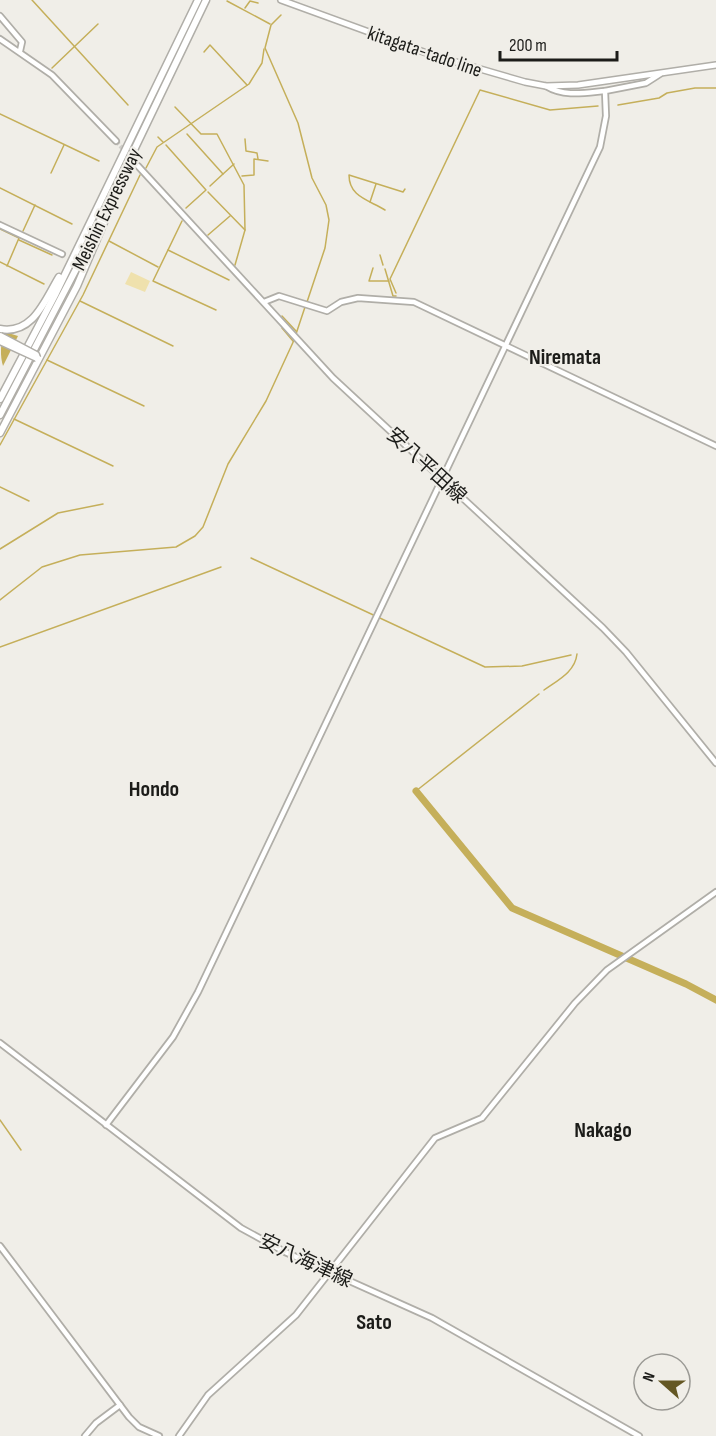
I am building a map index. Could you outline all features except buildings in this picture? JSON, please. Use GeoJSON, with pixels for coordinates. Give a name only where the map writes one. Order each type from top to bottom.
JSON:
{"type":"FeatureCollection","features":[{"type":"Feature","properties":{"kind":"highway","name":"Meishin Expressway"},"geometry":{"type":"LineString","coordinates":[[0,399],[113,176],[198,0]]}},
{"type":"Feature","properties":{"kind":"highway","name":"Meishin Expressway"},"geometry":{"type":"LineString","coordinates":[[0,415],[122,176],[206,0]]}},
{"type":"Feature","properties":{"kind":"highway"},"geometry":{"type":"LineString","coordinates":[[0,329],[21,328],[34,318],[60,276],[113,176]]}},
{"type":"Feature","properties":{"kind":"highway"},"geometry":{"type":"LineString","coordinates":[[0,433],[36,365],[37,358],[42,354],[77,286],[122,176]]}},
{"type":"Feature","properties":{"kind":"highway"},"geometry":{"type":"LineString","coordinates":[[0,336],[36,355],[37,358]]}},
{"type":"Feature","properties":{"kind":"highway"},"geometry":{"type":"LineString","coordinates":[[0,341],[37,358]]}},
{"type":"Feature","properties":{"kind":"main road","name":"kitagata-tado line"},"geometry":{"type":"LineString","coordinates":[[281,0],[432,55],[515,80],[546,86],[578,85],[716,65]]}},
{"type":"Feature","properties":{"kind":"street"},"geometry":{"type":"LineString","coordinates":[[0,16],[22,42],[20,51]]}},
{"type":"Feature","properties":{"kind":"street"},"geometry":{"type":"LineString","coordinates":[[0,39],[20,51],[57,80],[116,141]]}},
{"type":"Feature","properties":{"kind":"street"},"geometry":{"type":"LineString","coordinates":[[546,86],[556,92],[605,91],[646,83],[660,74]]}},
{"type":"Feature","properties":{"kind":"street"},"geometry":{"type":"LineString","coordinates":[[106,1125],[160,1056],[187,1014],[600,147],[606,116],[605,91]]}},
{"type":"Feature","properties":{"kind":"street","name":"安八平田線"},"geometry":{"type":"LineString","coordinates":[[138,166],[350,395],[626,651],[716,764]]}},
{"type":"Feature","properties":{"kind":"street"},"geometry":{"type":"LineString","coordinates":[[0,225],[62,254]]}},
{"type":"Feature","properties":{"kind":"street"},"geometry":{"type":"LineString","coordinates":[[264,303],[279,296],[327,311],[341,302],[358,298],[401,299],[414,302],[716,446]]}},
{"type":"Feature","properties":{"kind":"street"},"geometry":{"type":"LineString","coordinates":[[179,1436],[208,1395],[296,1316],[435,1138],[482,1118],[575,1003],[607,970],[716,892]]}},
{"type":"Feature","properties":{"kind":"street","name":"安八海津線"},"geometry":{"type":"LineString","coordinates":[[0,1043],[241,1228],[330,1272],[432,1318],[639,1436]]}},
{"type":"Feature","properties":{"kind":"street"},"geometry":{"type":"LineString","coordinates":[[0,1246],[120,1405],[139,1427],[159,1436]]}},
{"type":"Feature","properties":{"kind":"street"},"geometry":{"type":"LineString","coordinates":[[85,1436],[96,1423],[120,1405]]}},
{"type":"Feature","properties":{"kind":"shaded area"},"geometry":{"type":"Polygon","coordinates":[[[131,272],[150,281],[145,292],[125,284],[131,272]]]}},
{"type":"Feature","properties":{"kind":"shaded area"},"geometry":{"type":"Polygon","coordinates":[[[5,332],[18,336],[3,366],[1,349],[5,332]]]}},
{"type":"Feature","properties":{"kind":"waterway"},"geometry":{"type":"LineString","coordinates":[[32,0],[128,105]]}},
{"type":"Feature","properties":{"kind":"waterway"},"geometry":{"type":"LineString","coordinates":[[227,1],[270,24]]}},
{"type":"Feature","properties":{"kind":"waterway"},"geometry":{"type":"LineString","coordinates":[[245,8],[250,1],[258,3]]}},
{"type":"Feature","properties":{"kind":"waterway"},"geometry":{"type":"LineString","coordinates":[[281,15],[271,25],[265,48],[298,123],[312,178],[326,205],[329,220],[325,248],[307,302]]}},
{"type":"Feature","properties":{"kind":"waterway"},"geometry":{"type":"LineString","coordinates":[[52,68],[98,24]]}},
{"type":"Feature","properties":{"kind":"waterway"},"geometry":{"type":"LineString","coordinates":[[204,52],[210,45],[247,85]]}},
{"type":"Feature","properties":{"kind":"waterway"},"geometry":{"type":"LineString","coordinates":[[146,168],[157,147],[249,84],[262,63],[264,49]]}},
{"type":"Feature","properties":{"kind":"waterway"},"geometry":{"type":"LineString","coordinates":[[618,105],[659,98],[667,93],[695,88],[716,88]]}},
{"type":"Feature","properties":{"kind":"waterway"},"geometry":{"type":"LineString","coordinates":[[396,293],[390,279],[480,90],[550,110],[598,106]]}},
{"type":"Feature","properties":{"kind":"waterway"},"geometry":{"type":"LineString","coordinates":[[175,107],[201,134],[217,134],[244,185],[245,230],[235,265]]}},
{"type":"Feature","properties":{"kind":"waterway"},"geometry":{"type":"LineString","coordinates":[[0,114],[99,161]]}},
{"type":"Feature","properties":{"kind":"waterway"},"geometry":{"type":"LineString","coordinates":[[187,134],[223,174],[234,164]]}},
{"type":"Feature","properties":{"kind":"waterway"},"geometry":{"type":"LineString","coordinates":[[158,137],[163,142]]}},
{"type":"Feature","properties":{"kind":"waterway"},"geometry":{"type":"LineString","coordinates":[[245,139],[246,151],[257,153],[258,159]]}},
{"type":"Feature","properties":{"kind":"waterway"},"geometry":{"type":"LineString","coordinates":[[51,173],[64,145]]}},
{"type":"Feature","properties":{"kind":"waterway"},"geometry":{"type":"LineString","coordinates":[[166,145],[206,190],[186,208]]}},
{"type":"Feature","properties":{"kind":"waterway"},"geometry":{"type":"LineString","coordinates":[[242,176],[254,175],[254,159],[268,161]]}},
{"type":"Feature","properties":{"kind":"waterway"},"geometry":{"type":"LineString","coordinates":[[210,186],[223,174]]}},
{"type":"Feature","properties":{"kind":"waterway"},"geometry":{"type":"LineString","coordinates":[[0,445],[83,295],[140,175]]}},
{"type":"Feature","properties":{"kind":"waterway"},"geometry":{"type":"LineString","coordinates":[[385,210],[356,193],[352,188],[349,175],[403,192],[405,189]]}},
{"type":"Feature","properties":{"kind":"waterway"},"geometry":{"type":"LineString","coordinates":[[370,202],[376,184]]}},
{"type":"Feature","properties":{"kind":"waterway"},"geometry":{"type":"LineString","coordinates":[[0,188],[72,224]]}},
{"type":"Feature","properties":{"kind":"waterway"},"geometry":{"type":"LineString","coordinates":[[208,192],[245,230]]}},
{"type":"Feature","properties":{"kind":"waterway"},"geometry":{"type":"LineString","coordinates":[[23,231],[35,205]]}},
{"type":"Feature","properties":{"kind":"waterway"},"geometry":{"type":"LineString","coordinates":[[208,235],[230,216]]}},
{"type":"Feature","properties":{"kind":"waterway"},"geometry":{"type":"LineString","coordinates":[[182,221],[153,281],[216,310]]}},
{"type":"Feature","properties":{"kind":"waterway"},"geometry":{"type":"LineString","coordinates":[[0,229],[19,238],[7,266]]}},
{"type":"Feature","properties":{"kind":"waterway"},"geometry":{"type":"LineString","coordinates":[[19,240],[52,255]]}},
{"type":"Feature","properties":{"kind":"waterway"},"geometry":{"type":"LineString","coordinates":[[109,241],[158,267]]}},
{"type":"Feature","properties":{"kind":"waterway"},"geometry":{"type":"LineString","coordinates":[[168,250],[229,280]]}},
{"type":"Feature","properties":{"kind":"waterway"},"geometry":{"type":"LineString","coordinates":[[380,255],[383,265]]}},
{"type":"Feature","properties":{"kind":"waterway"},"geometry":{"type":"LineString","coordinates":[[0,262],[44,284]]}},
{"type":"Feature","properties":{"kind":"waterway"},"geometry":{"type":"LineString","coordinates":[[373,268],[369,281],[389,281]]}},
{"type":"Feature","properties":{"kind":"waterway"},"geometry":{"type":"LineString","coordinates":[[385,269],[393,296],[396,296]]}},
{"type":"Feature","properties":{"kind":"waterway"},"geometry":{"type":"LineString","coordinates":[[80,301],[173,346]]}},
{"type":"Feature","properties":{"kind":"waterway"},"geometry":{"type":"LineString","coordinates":[[296,334],[305,307]]}},
{"type":"Feature","properties":{"kind":"waterway"},"geometry":{"type":"LineString","coordinates":[[282,316],[296,331]]}},
{"type":"Feature","properties":{"kind":"waterway"},"geometry":{"type":"LineString","coordinates":[[282,328],[293,341]]}},
{"type":"Feature","properties":{"kind":"waterway"},"geometry":{"type":"LineString","coordinates":[[0,600],[42,567],[80,555],[176,547],[195,536],[203,527],[228,464],[266,401],[295,338]]}},
{"type":"Feature","properties":{"kind":"waterway"},"geometry":{"type":"LineString","coordinates":[[47,360],[144,406]]}},
{"type":"Feature","properties":{"kind":"waterway"},"geometry":{"type":"LineString","coordinates":[[14,419],[113,466]]}},
{"type":"Feature","properties":{"kind":"waterway"},"geometry":{"type":"LineString","coordinates":[[0,487],[29,501]]}},
{"type":"Feature","properties":{"kind":"waterway"},"geometry":{"type":"LineString","coordinates":[[0,549],[58,513],[103,504]]}},
{"type":"Feature","properties":{"kind":"waterway"},"geometry":{"type":"LineString","coordinates":[[251,558],[485,667],[522,666],[571,655]]}},
{"type":"Feature","properties":{"kind":"waterway"},"geometry":{"type":"LineString","coordinates":[[0,647],[221,567]]}},
{"type":"Feature","properties":{"kind":"waterway"},"geometry":{"type":"LineString","coordinates":[[544,690],[569,671],[577,654]]}},
{"type":"Feature","properties":{"kind":"waterway"},"geometry":{"type":"LineString","coordinates":[[416,791],[539,694]]}},
{"type":"Feature","properties":{"kind":"waterway"},"geometry":{"type":"LineString","coordinates":[[416,791],[512,908],[686,984],[716,1000]]}},
{"type":"Feature","properties":{"kind":"waterway"},"geometry":{"type":"LineString","coordinates":[[0,1120],[21,1150]]}},
{"type":"Feature","properties":{"kind":"tunnel"},"geometry":{"type":"LineString","coordinates":[[116,141],[138,166]]}},
{"type":"Feature","properties":{"kind":"district","name":"Niremata"},"geometry":{"type":"Point","coordinates":[565,356]}},
{"type":"Feature","properties":{"kind":"district","name":"Hondo"},"geometry":{"type":"Point","coordinates":[154,788]}},
{"type":"Feature","properties":{"kind":"district","name":"Nakago"},"geometry":{"type":"Point","coordinates":[603,1129]}},
{"type":"Feature","properties":{"kind":"district","name":"Sato"},"geometry":{"type":"Point","coordinates":[374,1321]}}]}
